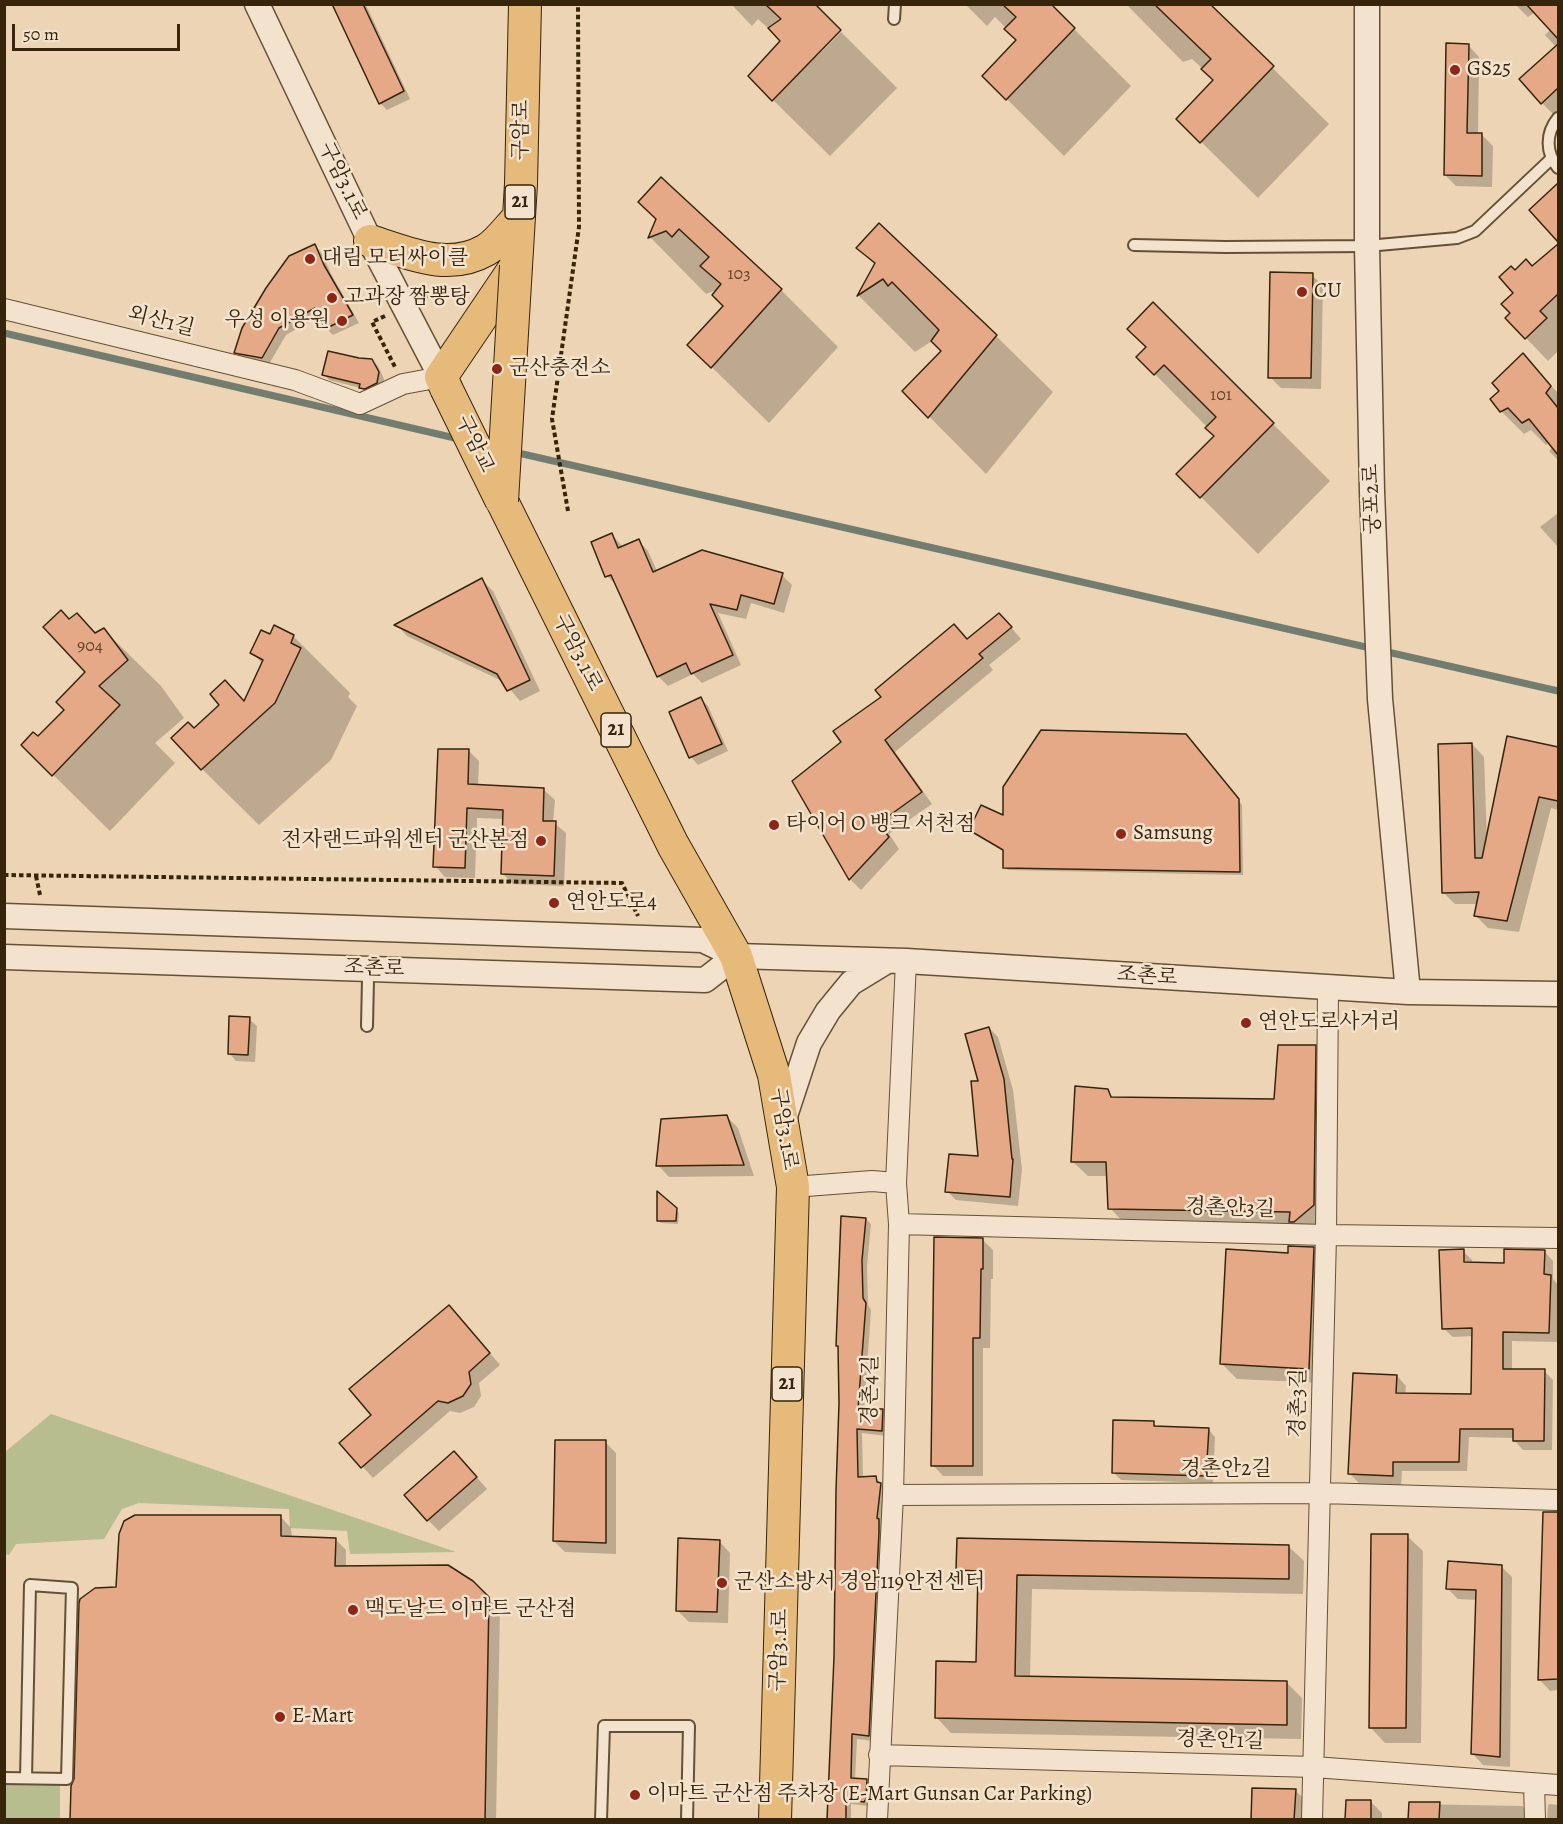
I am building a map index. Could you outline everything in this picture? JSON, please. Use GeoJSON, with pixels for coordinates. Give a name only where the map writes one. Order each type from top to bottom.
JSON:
{"type":"FeatureCollection","features":[{"type":"Feature","properties":{"kind":"main road","name":"구암로"},"geometry":{"type":"LineString","coordinates":[[502,501],[519,217],[525,4]]}},
{"type":"Feature","properties":{"kind":"main road"},"geometry":{"type":"LineString","coordinates":[[370,241],[445,262],[465,259],[488,249],[519,217]]}},
{"type":"Feature","properties":{"kind":"main road"},"geometry":{"type":"LineString","coordinates":[[443,382],[516,266]]}},
{"type":"Feature","properties":{"kind":"main road","name":"구암교"},"geometry":{"type":"LineString","coordinates":[[443,382],[502,501]]}},
{"type":"Feature","properties":{"kind":"main road","name":"구암3.1로"},"geometry":{"type":"LineString","coordinates":[[502,501],[674,845],[736,956],[774,1075],[793,1187],[775,1820]]}},
{"type":"Feature","properties":{"kind":"street","name":"구암3.1로"},"geometry":{"type":"LineString","coordinates":[[257,4],[370,241],[443,382]]}},
{"type":"Feature","properties":{"kind":"street","name":"궁포2로"},"geometry":{"type":"LineString","coordinates":[[1366,4],[1367,246],[1372,491],[1380,699],[1408,992]]}},
{"type":"Feature","properties":{"kind":"street","name":"외산1길"},"geometry":{"type":"LineString","coordinates":[[4,309],[295,380],[360,404],[403,384],[443,382]]}},
{"type":"Feature","properties":{"kind":"street","name":"조촌로"},"geometry":{"type":"LineString","coordinates":[[4,916],[704,940],[736,956],[896,961],[1408,992],[1558,994]]}},
{"type":"Feature","properties":{"kind":"street","name":"조촌로"},"geometry":{"type":"LineString","coordinates":[[4,957],[705,980],[736,956]]}},
{"type":"Feature","properties":{"kind":"street"},"geometry":{"type":"LineString","coordinates":[[782,1124],[809,1043],[828,1011],[851,982],[896,961]]}},
{"type":"Feature","properties":{"kind":"street","name":"경촌4길"},"geometry":{"type":"LineString","coordinates":[[877,1820],[893,1495],[899,1224],[896,1183],[896,961]]}},
{"type":"Feature","properties":{"kind":"street","name":"경촌3길"},"geometry":{"type":"LineString","coordinates":[[1312,1820],[1326,1235],[1328,988]]}},
{"type":"Feature","properties":{"kind":"street"},"geometry":{"type":"LineString","coordinates":[[793,1187],[872,1181],[896,1183]]}},
{"type":"Feature","properties":{"kind":"street","name":"경촌안3길"},"geometry":{"type":"LineString","coordinates":[[899,1224],[1326,1235],[1558,1238]]}},
{"type":"Feature","properties":{"kind":"street","name":"경촌안2길"},"geometry":{"type":"LineString","coordinates":[[893,1495],[1321,1493],[1558,1500]]}},
{"type":"Feature","properties":{"kind":"street","name":"경촌안1길"},"geometry":{"type":"LineString","coordinates":[[879,1755],[1314,1767],[1558,1785]]}},
{"type":"Feature","properties":{"kind":"street"},"geometry":{"type":"LineString","coordinates":[[1534,1784],[1535,1820]]}},
{"type":"Feature","properties":{"kind":"lane"},"geometry":{"type":"LineString","coordinates":[[894,19],[895,4]]}},
{"type":"Feature","properties":{"kind":"lane"},"geometry":{"type":"LineString","coordinates":[[1558,118],[1550,132],[1548,145],[1551,159],[1558,168]]}},
{"type":"Feature","properties":{"kind":"lane"},"geometry":{"type":"LineString","coordinates":[[1134,245],[1367,246],[1457,238],[1475,231],[1551,159]]}},
{"type":"Feature","properties":{"kind":"lane"},"geometry":{"type":"LineString","coordinates":[[367,1026],[368,979],[376,969]]}},
{"type":"Feature","properties":{"kind":"lane"},"geometry":{"type":"LineString","coordinates":[[4,1778],[67,1779],[72,1588],[30,1585],[26,1778]]}},
{"type":"Feature","properties":{"kind":"lane"},"geometry":{"type":"LineString","coordinates":[[601,1820],[604,1726],[689,1726],[687,1820]]}},
{"type":"Feature","properties":{"kind":"path"},"geometry":{"type":"LineString","coordinates":[[568,511],[552,419],[579,227],[578,4]]}},
{"type":"Feature","properties":{"kind":"path"},"geometry":{"type":"LineString","coordinates":[[372,322],[403,384]]}},
{"type":"Feature","properties":{"kind":"path"},"geometry":{"type":"LineString","coordinates":[[4,875],[622,883]]}},
{"type":"Feature","properties":{"kind":"green space"},"geometry":{"type":"Polygon","coordinates":[[[51,1414],[456,1552],[350,1554],[347,1531],[290,1528],[289,1509],[139,1503],[122,1509],[104,1539],[16,1544],[9,1555],[5,1554],[5,1452],[51,1414]]]}},
{"type":"Feature","properties":{"kind":"green space"},"geometry":{"type":"Polygon","coordinates":[[[5,1783],[60,1785],[60,1819],[5,1820],[5,1783]]]}},
{"type":"Feature","properties":{"kind":"building"},"geometry":{"type":"Polygon","coordinates":[[[332,4],[363,4],[404,91],[379,104],[332,4]]]}},
{"type":"Feature","properties":{"kind":"building"},"geometry":{"type":"Polygon","coordinates":[[[765,4],[815,4],[841,30],[772,101],[748,76],[780,41],[768,28],[781,19],[765,4]]]}},
{"type":"Feature","properties":{"kind":"building"},"geometry":{"type":"Polygon","coordinates":[[[1002,4],[1051,4],[1075,28],[1006,100],[982,76],[1016,40],[1004,29],[1016,17],[1002,4]]]}},
{"type":"Feature","properties":{"kind":"building"},"geometry":{"type":"Polygon","coordinates":[[[1154,4],[1210,4],[1274,66],[1200,143],[1176,119],[1213,80],[1201,69],[1211,59],[1154,4]]]}},
{"type":"Feature","properties":{"kind":"building"},"geometry":{"type":"Polygon","coordinates":[[[1526,4],[1558,4],[1558,39],[1526,4]]]}},
{"type":"Feature","properties":{"kind":"building"},"geometry":{"type":"Polygon","coordinates":[[[1446,43],[1469,44],[1467,133],[1482,133],[1482,176],[1444,175],[1446,43]]]}},
{"type":"Feature","properties":{"kind":"building"},"geometry":{"type":"Polygon","coordinates":[[[1558,44],[1558,88],[1541,104],[1519,79],[1558,44]]]}},
{"type":"Feature","properties":{"kind":"building"},"geometry":{"type":"Polygon","coordinates":[[[661,177],[782,289],[711,368],[687,345],[723,306],[712,295],[721,284],[700,266],[709,257],[679,229],[672,237],[666,231],[648,238],[656,219],[638,202],[661,177]]]}},
{"type":"Feature","properties":{"kind":"building"},"geometry":{"type":"Polygon","coordinates":[[[1558,183],[1558,242],[1529,210],[1558,183]]]}},
{"type":"Feature","properties":{"kind":"building"},"geometry":{"type":"Polygon","coordinates":[[[879,223],[997,335],[928,418],[902,391],[941,351],[931,341],[939,330],[892,282],[888,286],[883,279],[857,296],[875,263],[856,248],[879,223]]]}},
{"type":"Feature","properties":{"kind":"building"},"geometry":{"type":"Polygon","coordinates":[[[315,244],[324,265],[353,315],[325,329],[315,308],[279,328],[262,358],[234,353],[242,328],[289,256],[315,244]]]}},
{"type":"Feature","properties":{"kind":"building"},"geometry":{"type":"Polygon","coordinates":[[[1558,244],[1558,294],[1540,311],[1547,318],[1525,339],[1505,318],[1510,313],[1501,304],[1513,293],[1499,277],[1511,266],[1515,270],[1526,259],[1532,266],[1558,244]]]}},
{"type":"Feature","properties":{"kind":"building"},"geometry":{"type":"Polygon","coordinates":[[[1270,272],[1313,273],[1311,378],[1268,378],[1270,272]]]}},
{"type":"Feature","properties":{"kind":"building"},"geometry":{"type":"Polygon","coordinates":[[[1153,302],[1274,423],[1200,498],[1176,474],[1214,436],[1205,428],[1216,417],[1164,365],[1154,375],[1136,357],[1146,347],[1127,329],[1153,302]]]}},
{"type":"Feature","properties":{"kind":"building"},"geometry":{"type":"Polygon","coordinates":[[[328,351],[372,359],[379,372],[377,383],[365,389],[359,388],[360,384],[322,375],[328,351]]]}},
{"type":"Feature","properties":{"kind":"building"},"geometry":{"type":"Polygon","coordinates":[[[1523,353],[1551,386],[1546,393],[1558,408],[1558,455],[1529,419],[1522,423],[1508,408],[1500,412],[1490,399],[1499,391],[1492,383],[1523,353]]]}},
{"type":"Feature","properties":{"kind":"building"},"geometry":{"type":"Polygon","coordinates":[[[612,533],[618,548],[639,539],[653,572],[702,550],[783,573],[774,604],[741,595],[737,610],[710,604],[733,655],[691,674],[686,663],[657,677],[611,575],[605,577],[591,542],[612,533]]]}},
{"type":"Feature","properties":{"kind":"building"},"geometry":{"type":"Polygon","coordinates":[[[482,578],[530,680],[507,691],[497,674],[394,625],[482,578]]]}},
{"type":"Feature","properties":{"kind":"building"},"geometry":{"type":"Polygon","coordinates":[[[61,610],[69,619],[77,613],[95,633],[104,628],[128,660],[99,686],[120,705],[52,776],[21,745],[33,732],[38,736],[64,710],[56,702],[85,672],[43,627],[61,610]]]}},
{"type":"Feature","properties":{"kind":"building"},"geometry":{"type":"Polygon","coordinates":[[[999,613],[1012,627],[979,654],[983,658],[885,740],[922,792],[879,823],[889,837],[849,880],[792,781],[841,742],[833,731],[881,697],[875,690],[954,624],[967,639],[999,613]]]}},
{"type":"Feature","properties":{"kind":"building"},"geometry":{"type":"Polygon","coordinates":[[[274,625],[294,635],[291,643],[301,648],[275,703],[201,770],[171,738],[188,722],[194,728],[219,705],[210,694],[225,680],[244,701],[263,660],[250,653],[261,630],[270,634],[274,625]]]}},
{"type":"Feature","properties":{"kind":"building"},"geometry":{"type":"Polygon","coordinates":[[[701,697],[722,744],[689,758],[669,712],[701,697]]]}},
{"type":"Feature","properties":{"kind":"building","name":"Samsung"},"geometry":{"type":"Polygon","coordinates":[[[1041,730],[1186,734],[1239,799],[1240,872],[1003,868],[1003,850],[969,830],[981,805],[1003,815],[1003,787],[1041,730]]]}},
{"type":"Feature","properties":{"kind":"building"},"geometry":{"type":"Polygon","coordinates":[[[1507,736],[1558,747],[1558,801],[1539,797],[1507,921],[1474,916],[1479,892],[1442,893],[1438,744],[1472,743],[1475,858],[1482,858],[1507,736]]]}},
{"type":"Feature","properties":{"kind":"building"},"geometry":{"type":"Polygon","coordinates":[[[438,749],[469,749],[468,784],[544,788],[543,821],[556,821],[554,876],[501,874],[503,810],[467,808],[465,868],[433,867],[438,749]]]}},
{"type":"Feature","properties":{"kind":"building"},"geometry":{"type":"Polygon","coordinates":[[[229,1016],[250,1017],[248,1055],[228,1054],[229,1016]]]}},
{"type":"Feature","properties":{"kind":"building"},"geometry":{"type":"Polygon","coordinates":[[[989,1027],[1004,1079],[1013,1159],[1010,1197],[945,1192],[949,1154],[978,1156],[971,1081],[978,1081],[965,1034],[989,1027]]]}},
{"type":"Feature","properties":{"kind":"building"},"geometry":{"type":"Polygon","coordinates":[[[1278,1045],[1316,1045],[1314,1205],[1294,1222],[1289,1222],[1290,1212],[1108,1209],[1106,1162],[1071,1162],[1075,1086],[1108,1089],[1111,1097],[1274,1099],[1278,1045]]]}},
{"type":"Feature","properties":{"kind":"building"},"geometry":{"type":"Polygon","coordinates":[[[727,1115],[744,1165],[656,1166],[661,1119],[727,1115]]]}},
{"type":"Feature","properties":{"kind":"building"},"geometry":{"type":"Polygon","coordinates":[[[657,1191],[677,1208],[676,1221],[657,1221],[657,1191]]]}},
{"type":"Feature","properties":{"kind":"building"},"geometry":{"type":"Polygon","coordinates":[[[841,1216],[866,1218],[862,1260],[863,1298],[866,1303],[858,1409],[883,1409],[882,1431],[857,1429],[858,1477],[876,1476],[877,1482],[881,1483],[877,1518],[879,1519],[879,1532],[869,1736],[852,1734],[851,1778],[867,1779],[866,1799],[864,1802],[846,1799],[846,1820],[827,1820],[834,1657],[839,1403],[838,1346],[836,1346],[841,1216]]]}},
{"type":"Feature","properties":{"kind":"building"},"geometry":{"type":"Polygon","coordinates":[[[934,1237],[983,1238],[980,1338],[973,1338],[973,1466],[931,1466],[934,1237]]]}},
{"type":"Feature","properties":{"kind":"building"},"geometry":{"type":"Polygon","coordinates":[[[1288,1246],[1314,1247],[1309,1369],[1220,1364],[1226,1249],[1288,1253],[1288,1246]]]}},
{"type":"Feature","properties":{"kind":"building"},"geometry":{"type":"Polygon","coordinates":[[[1464,1249],[1464,1262],[1504,1263],[1504,1249],[1545,1250],[1544,1274],[1551,1275],[1549,1333],[1503,1332],[1503,1369],[1545,1369],[1544,1441],[1513,1441],[1513,1429],[1460,1429],[1459,1462],[1393,1462],[1393,1476],[1348,1474],[1353,1373],[1397,1375],[1396,1393],[1471,1394],[1472,1328],[1442,1329],[1439,1250],[1464,1249]]]}},
{"type":"Feature","properties":{"kind":"building"},"geometry":{"type":"Polygon","coordinates":[[[449,1305],[490,1353],[469,1372],[471,1384],[463,1396],[448,1403],[438,1401],[361,1468],[339,1443],[371,1415],[349,1389],[449,1305]]]}},
{"type":"Feature","properties":{"kind":"building"},"geometry":{"type":"Polygon","coordinates":[[[1113,1420],[1154,1421],[1154,1426],[1209,1428],[1206,1476],[1112,1473],[1113,1420]]]}},
{"type":"Feature","properties":{"kind":"building"},"geometry":{"type":"Polygon","coordinates":[[[555,1440],[606,1440],[606,1543],[553,1541],[555,1440]]]}},
{"type":"Feature","properties":{"kind":"building"},"geometry":{"type":"Polygon","coordinates":[[[454,1451],[477,1477],[427,1521],[404,1495],[454,1451]]]}},
{"type":"Feature","properties":{"kind":"building"},"geometry":{"type":"Polygon","coordinates":[[[1543,1512],[1558,1512],[1558,1679],[1538,1680],[1543,1512]]]}},
{"type":"Feature","properties":{"kind":"building","name":"E-Mart"},"geometry":{"type":"Polygon","coordinates":[[[135,1515],[281,1515],[281,1536],[336,1538],[335,1566],[448,1565],[473,1581],[489,1597],[485,1820],[70,1820],[71,1786],[74,1779],[79,1603],[80,1599],[95,1588],[116,1587],[119,1534],[124,1521],[135,1515]]]}},
{"type":"Feature","properties":{"kind":"building"},"geometry":{"type":"Polygon","coordinates":[[[1371,1534],[1408,1534],[1406,1728],[1369,1728],[1371,1534]]]}},
{"type":"Feature","properties":{"kind":"building"},"geometry":{"type":"Polygon","coordinates":[[[678,1538],[720,1540],[717,1612],[676,1611],[678,1538]]]}},
{"type":"Feature","properties":{"kind":"building"},"geometry":{"type":"Polygon","coordinates":[[[957,1538],[1289,1545],[1289,1579],[1017,1575],[1015,1676],[1287,1681],[1287,1725],[935,1718],[936,1661],[976,1662],[978,1571],[956,1570],[957,1538]]]}},
{"type":"Feature","properties":{"kind":"building"},"geometry":{"type":"Polygon","coordinates":[[[1448,1561],[1502,1565],[1500,1757],[1471,1754],[1476,1590],[1446,1589],[1448,1561]]]}},
{"type":"Feature","properties":{"kind":"building"},"geometry":{"type":"Polygon","coordinates":[[[1252,1788],[1296,1789],[1294,1820],[1251,1820],[1252,1788]]]}},
{"type":"Feature","properties":{"kind":"building"},"geometry":{"type":"Polygon","coordinates":[[[1346,1800],[1371,1800],[1371,1820],[1345,1820],[1346,1800]]]}},
{"type":"Feature","properties":{"kind":"building"},"geometry":{"type":"Polygon","coordinates":[[[1409,1802],[1440,1802],[1439,1820],[1408,1820],[1409,1802]]]}},
{"type":"Feature","properties":{"kind":"waterway"},"geometry":{"type":"LineString","coordinates":[[4,333],[459,439]]}},
{"type":"Feature","properties":{"kind":"waterway"},"geometry":{"type":"LineString","coordinates":[[514,452],[1558,691]]}},
{"type":"Feature","properties":{"kind":"place","name":"GS25"},"geometry":{"type":"Point","coordinates":[1455,70]}},
{"type":"Feature","properties":{"kind":"place","name":"대림 모터싸이클"},"geometry":{"type":"Point","coordinates":[310,259]}},
{"type":"Feature","properties":{"kind":"place","name":"CU"},"geometry":{"type":"Point","coordinates":[1302,292]}},
{"type":"Feature","properties":{"kind":"place","name":"고과장 짬뽕탕"},"geometry":{"type":"Point","coordinates":[332,298]}},
{"type":"Feature","properties":{"kind":"place","name":"우성 이용원"},"geometry":{"type":"Point","coordinates":[342,321]}},
{"type":"Feature","properties":{"kind":"place","name":"군산충전소"},"geometry":{"type":"Point","coordinates":[497,369]}},
{"type":"Feature","properties":{"kind":"place","name":"타이어 O 뱅크 서천점"},"geometry":{"type":"Point","coordinates":[774,825]}},
{"type":"Feature","properties":{"kind":"place","name":"Samsung"},"geometry":{"type":"Point","coordinates":[1121,834]}},
{"type":"Feature","properties":{"kind":"place","name":"전자랜드파워센터 군산본점"},"geometry":{"type":"Point","coordinates":[541,841]}},
{"type":"Feature","properties":{"kind":"place","name":"연안도로4"},"geometry":{"type":"Point","coordinates":[554,903]}},
{"type":"Feature","properties":{"kind":"place","name":"연안도로사거리"},"geometry":{"type":"Point","coordinates":[1246,1023]}},
{"type":"Feature","properties":{"kind":"place","name":"군산소방서 경암119안전센터"},"geometry":{"type":"Point","coordinates":[722,1583]}},
{"type":"Feature","properties":{"kind":"place","name":"맥도날드 이마트 군산점"},"geometry":{"type":"Point","coordinates":[353,1610]}},
{"type":"Feature","properties":{"kind":"place","name":"E-Mart"},"geometry":{"type":"Point","coordinates":[280,1717]}},
{"type":"Feature","properties":{"kind":"place","name":"이마트 군산점 주차장 (E-Mart Gunsan Car Parking)"},"geometry":{"type":"Point","coordinates":[635,1795]}}]}
